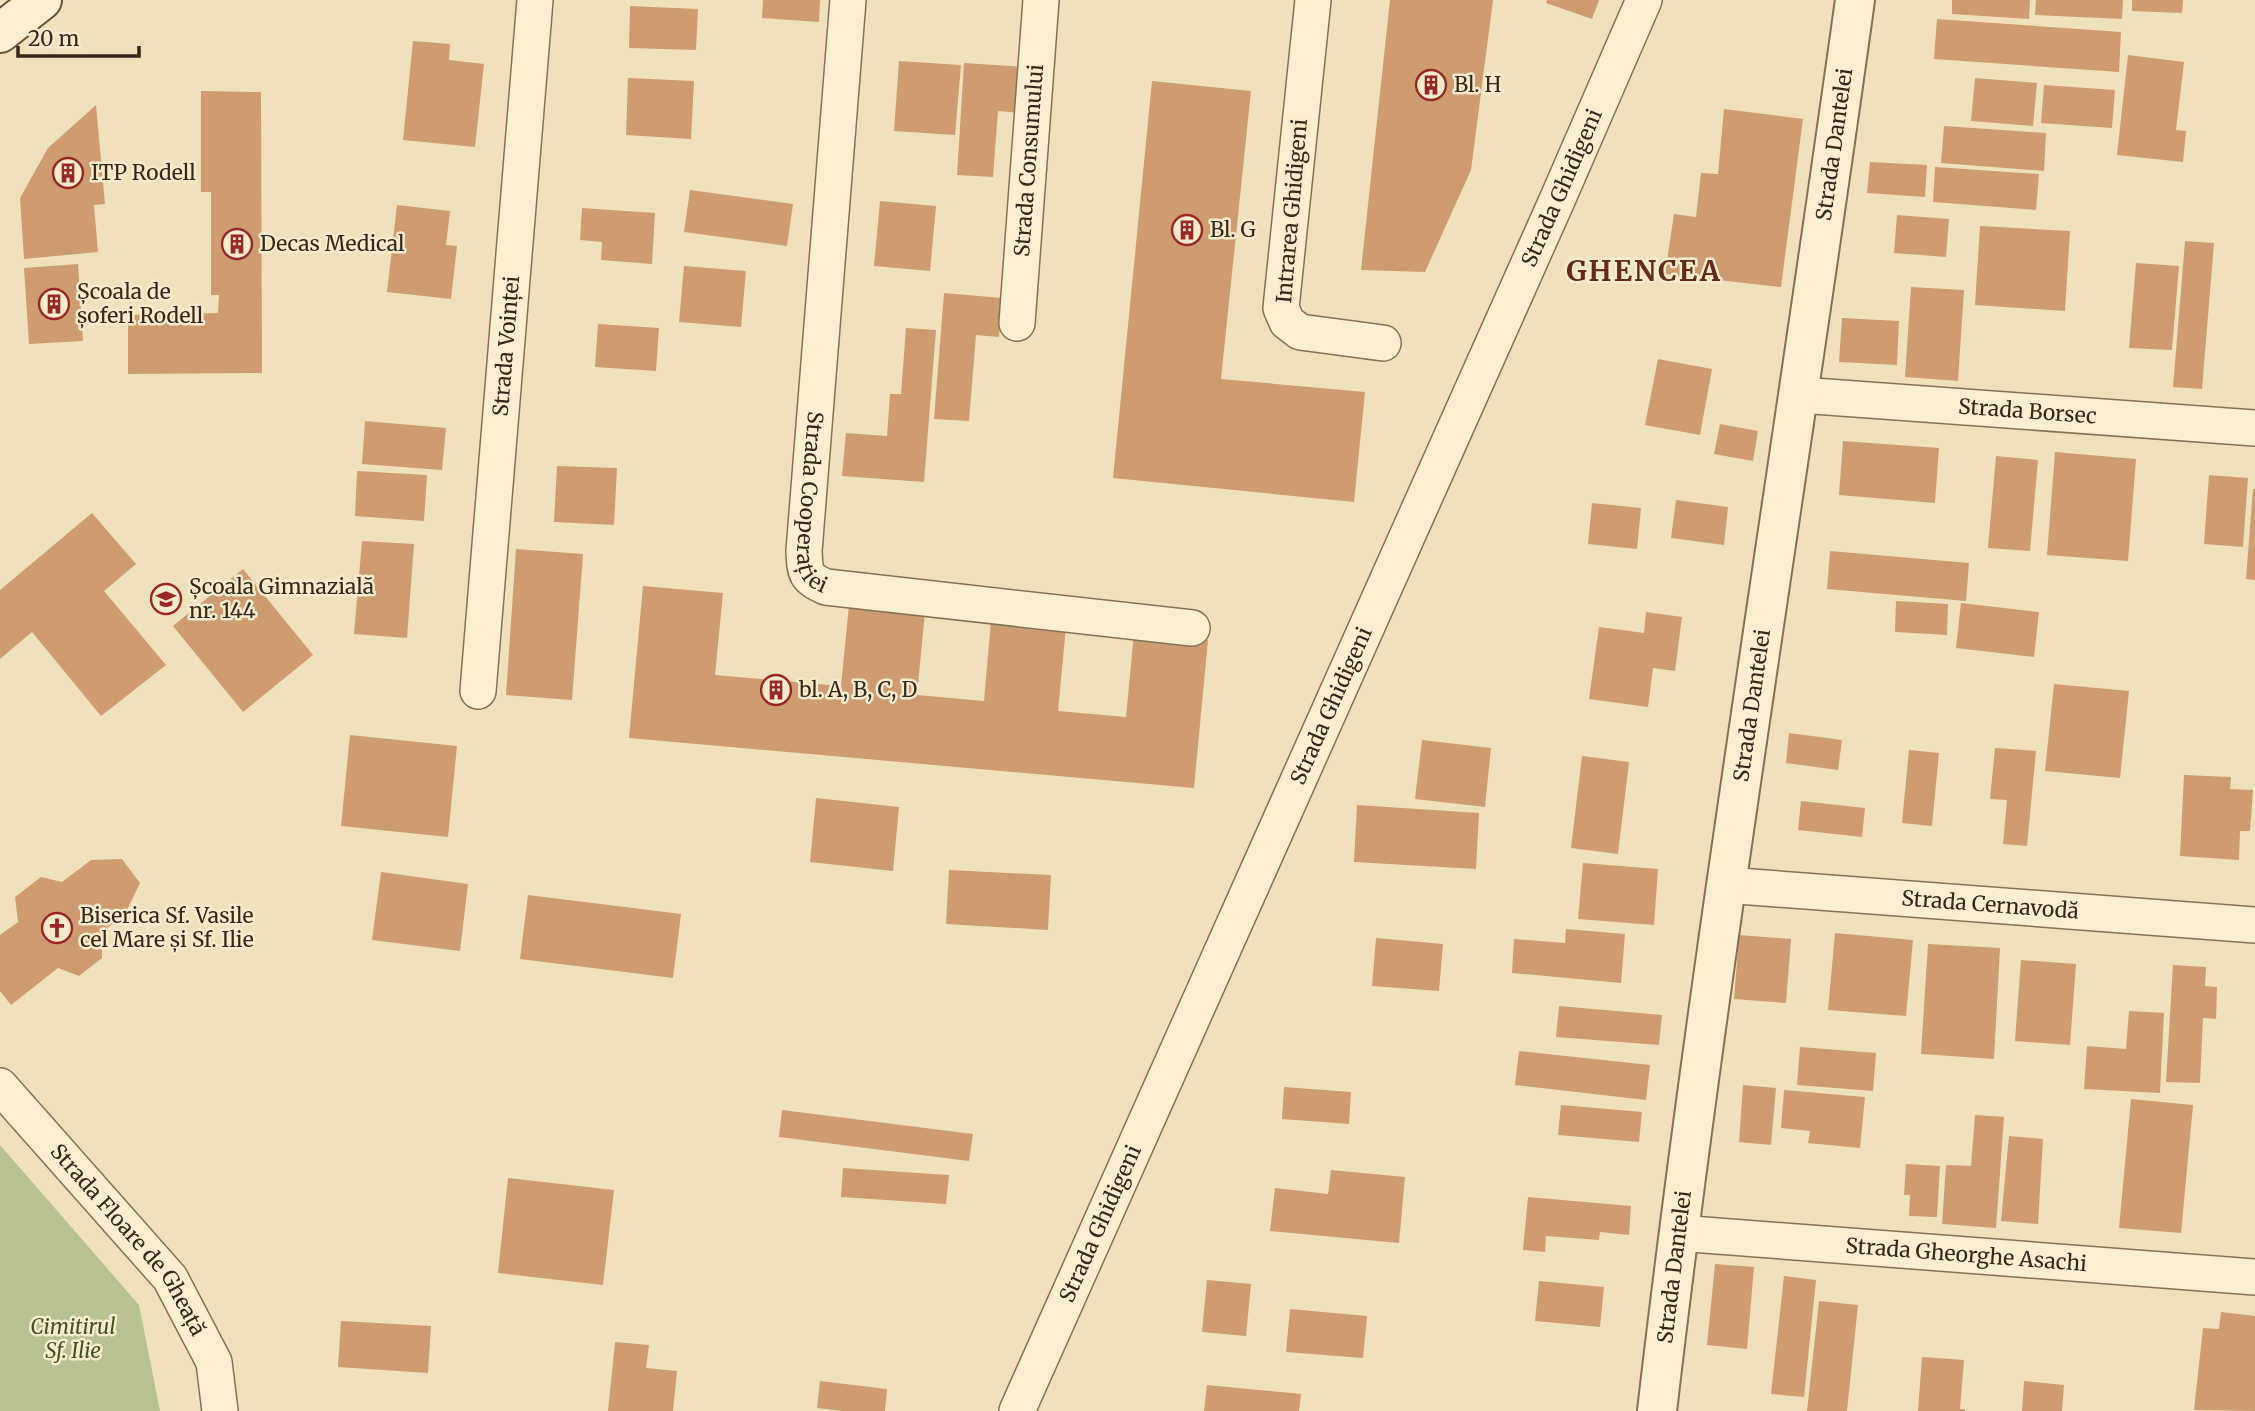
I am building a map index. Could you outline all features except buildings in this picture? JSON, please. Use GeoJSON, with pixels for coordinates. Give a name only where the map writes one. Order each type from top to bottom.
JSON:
{"type":"FeatureCollection","features":[{"type":"Feature","properties":{"kind":"street","name":"Strada Voinței"},"geometry":{"type":"LineString","coordinates":[[478,691],[535,0]]}},
{"type":"Feature","properties":{"kind":"street","name":"Strada Cooperației"},"geometry":{"type":"LineString","coordinates":[[848,0],[804,570],[811,580],[826,587],[1192,628]]}},
{"type":"Feature","properties":{"kind":"street","name":"Strada Consumului"},"geometry":{"type":"LineString","coordinates":[[1017,323],[1041,0]]}},
{"type":"Feature","properties":{"kind":"street","name":"Intrarea Ghidigeni"},"geometry":{"type":"LineString","coordinates":[[1313,0],[1281,308],[1287,322],[1300,332],[1383,343]]}},
{"type":"Feature","properties":{"kind":"street","name":"Strada Ghidigeni"},"geometry":{"type":"LineString","coordinates":[[1017,1411],[1644,0]]}},
{"type":"Feature","properties":{"kind":"street","name":"Strada Dantelei"},"geometry":{"type":"LineString","coordinates":[[1657,1411],[1725,885],[1800,395],[1856,0]]}},
{"type":"Feature","properties":{"kind":"street","name":"Strada Borsec"},"geometry":{"type":"LineString","coordinates":[[1800,395],[2255,428]]}},
{"type":"Feature","properties":{"kind":"street","name":"Strada Cernavodă"},"geometry":{"type":"LineString","coordinates":[[1725,885],[2255,925]]}},
{"type":"Feature","properties":{"kind":"street","name":"Strada Floare de Gheață"},"geometry":{"type":"LineString","coordinates":[[0,1086],[170,1278],[215,1362],[220,1411]]}},
{"type":"Feature","properties":{"kind":"street","name":"Strada Gheorghe Asachi"},"geometry":{"type":"LineString","coordinates":[[1678,1233],[2255,1277]]}},
{"type":"Feature","properties":{"kind":"green space","name":"Cimitirul Sf. Ilie"},"geometry":{"type":"Polygon","coordinates":[[[0,1145],[139,1305],[160,1411],[0,1411],[0,1145]]]}},
{"type":"Feature","properties":{"kind":"place","name":"Bl. H"},"geometry":{"type":"Point","coordinates":[1431,85]}},
{"type":"Feature","properties":{"kind":"place","name":"ITP Rodell"},"geometry":{"type":"Point","coordinates":[68,173]}},
{"type":"Feature","properties":{"kind":"place","name":"Bl. G"},"geometry":{"type":"Point","coordinates":[1187,230]}},
{"type":"Feature","properties":{"kind":"place","name":"Decas Medical"},"geometry":{"type":"Point","coordinates":[237,244]}},
{"type":"Feature","properties":{"kind":"place","name":"Școala de șoferi Rodell"},"geometry":{"type":"Point","coordinates":[54,304]}},
{"type":"Feature","properties":{"kind":"place","name":"Școala Gimnazială nr. 144"},"geometry":{"type":"Point","coordinates":[166,599]}},
{"type":"Feature","properties":{"kind":"place","name":"bl. A, B, C, D"},"geometry":{"type":"Point","coordinates":[776,690]}},
{"type":"Feature","properties":{"kind":"place","name":"Biserica Sf. Vasile cel Mare și Sf. Ilie"},"geometry":{"type":"Point","coordinates":[57,928]}},
{"type":"Feature","properties":{"kind":"district","name":"GHENCEA"},"geometry":{"type":"Point","coordinates":[1644,271]}}]}
